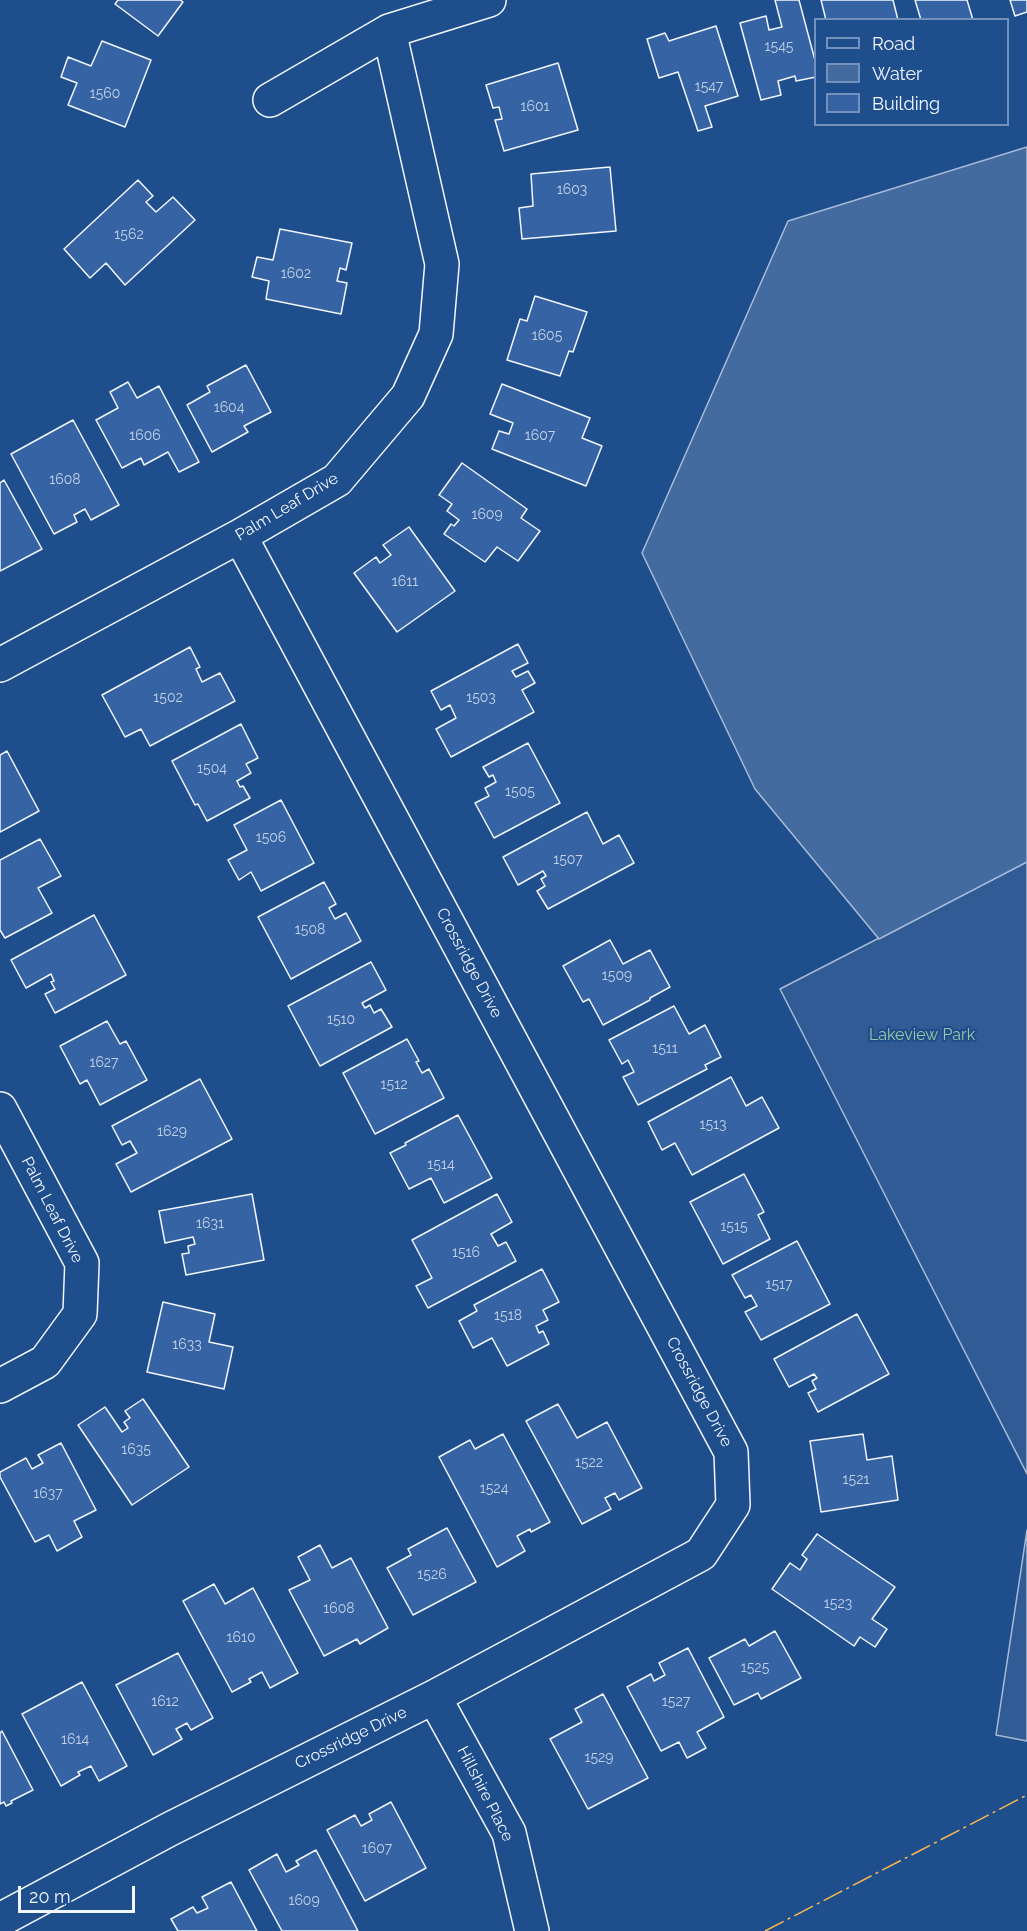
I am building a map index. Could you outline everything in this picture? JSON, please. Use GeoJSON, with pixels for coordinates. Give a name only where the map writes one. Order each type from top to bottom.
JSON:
{"type":"FeatureCollection","features":[{"type":"Feature","properties":{"kind":"street"},"geometry":{"type":"LineString","coordinates":[[270,100],[389,31],[489,0]]}},
{"type":"Feature","properties":{"kind":"street","name":"Palm Leaf Drive"},"geometry":{"type":"LineString","coordinates":[[0,665],[240,536],[337,480],[408,396],[436,334],[442,264],[389,31]]}},
{"type":"Feature","properties":{"kind":"street","name":"Crossridge Drive"},"geometry":{"type":"LineString","coordinates":[[0,1920],[170,1829],[434,1697],[701,1554],[733,1505],[731,1452],[240,536]]}},
{"type":"Feature","properties":{"kind":"street","name":"Palm Leaf Drive"},"geometry":{"type":"LineString","coordinates":[[0,1109],[82,1263],[80,1314],[45,1362],[0,1386]]}},
{"type":"Feature","properties":{"kind":"street","name":"Hillshire Place"},"geometry":{"type":"LineString","coordinates":[[434,1697],[509,1833],[532,1931]]}},
{"type":"Feature","properties":{"kind":"shaded area","name":"Lakeview Park"},"geometry":{"type":"Polygon","coordinates":[[[1027,862],[1027,1474],[780,989],[1027,862]]]}},
{"type":"Feature","properties":{"kind":"shaded area"},"geometry":{"type":"Polygon","coordinates":[[[1027,1530],[1027,1741],[996,1735],[1027,1530]]]}},
{"type":"Feature","properties":{"kind":"water"},"geometry":{"type":"Polygon","coordinates":[[[1027,147],[1027,862],[879,939],[755,789],[642,553],[788,221],[1027,147]]]}},
{"type":"Feature","properties":{"kind":"building"},"geometry":{"type":"Polygon","coordinates":[[[118,0],[180,0],[183,2],[158,36],[115,4],[118,0]]]}},
{"type":"Feature","properties":{"kind":"building"},"geometry":{"type":"Polygon","coordinates":[[[775,0],[799,0],[814,56],[814,77],[796,81],[795,76],[778,81],[781,95],[761,100],[740,23],[766,16],[769,30],[782,27],[775,0]]]}},
{"type":"Feature","properties":{"kind":"building"},"geometry":{"type":"Polygon","coordinates":[[[821,0],[893,0],[898,18],[826,18],[821,0]]]}},
{"type":"Feature","properties":{"kind":"building"},"geometry":{"type":"Polygon","coordinates":[[[915,0],[967,0],[972,18],[920,18],[915,0]]]}},
{"type":"Feature","properties":{"kind":"building"},"geometry":{"type":"Polygon","coordinates":[[[1010,0],[1027,0],[1027,12],[1015,16],[1010,0]]]}},
{"type":"Feature","properties":{"kind":"building"},"geometry":{"type":"Polygon","coordinates":[[[716,26],[738,96],[705,106],[712,127],[698,131],[678,72],[659,78],[647,39],[665,33],[669,41],[716,26]]]}},
{"type":"Feature","properties":{"kind":"building"},"geometry":{"type":"Polygon","coordinates":[[[102,41],[151,60],[125,127],[68,105],[77,83],[61,77],[68,57],[91,66],[102,41]]]}},
{"type":"Feature","properties":{"kind":"building"},"geometry":{"type":"Polygon","coordinates":[[[558,63],[578,130],[504,151],[495,120],[502,119],[499,107],[493,108],[486,85],[558,63]]]}},
{"type":"Feature","properties":{"kind":"building"},"geometry":{"type":"Polygon","coordinates":[[[610,167],[616,231],[522,239],[519,208],[533,206],[531,174],[610,167]]]}},
{"type":"Feature","properties":{"kind":"building"},"geometry":{"type":"Polygon","coordinates":[[[138,180],[153,196],[146,202],[156,212],[173,197],[195,220],[125,285],[106,263],[90,278],[64,249],[138,180]]]}},
{"type":"Feature","properties":{"kind":"building"},"geometry":{"type":"Polygon","coordinates":[[[280,229],[352,243],[346,270],[340,268],[337,281],[347,283],[341,314],[266,299],[269,281],[252,277],[257,257],[273,260],[280,229]]]}},
{"type":"Feature","properties":{"kind":"building"},"geometry":{"type":"Polygon","coordinates":[[[535,296],[587,312],[573,352],[569,351],[560,376],[507,360],[520,319],[527,321],[535,296]]]}},
{"type":"Feature","properties":{"kind":"building"},"geometry":{"type":"Polygon","coordinates":[[[246,365],[271,412],[244,426],[248,432],[212,452],[187,405],[210,392],[207,386],[246,365]]]}},
{"type":"Feature","properties":{"kind":"building"},"geometry":{"type":"Polygon","coordinates":[[[128,382],[137,398],[159,386],[199,462],[179,472],[168,452],[144,465],[141,458],[122,468],[96,420],[118,408],[110,392],[128,382]]]}},
{"type":"Feature","properties":{"kind":"building"},"geometry":{"type":"Polygon","coordinates":[[[502,384],[590,418],[582,438],[602,446],[586,486],[492,449],[499,431],[509,434],[513,423],[490,414],[502,384]]]}},
{"type":"Feature","properties":{"kind":"building"},"geometry":{"type":"Polygon","coordinates":[[[73,420],[119,505],[91,520],[85,509],[74,515],[77,522],[54,534],[11,454],[73,420]]]}},
{"type":"Feature","properties":{"kind":"building"},"geometry":{"type":"Polygon","coordinates":[[[462,463],[527,509],[521,518],[540,531],[518,561],[497,547],[485,562],[444,534],[451,524],[454,526],[459,520],[447,511],[452,504],[439,495],[462,463]]]}},
{"type":"Feature","properties":{"kind":"building"},"geometry":{"type":"Polygon","coordinates":[[[4,480],[42,549],[0,571],[0,483],[4,480]]]}},
{"type":"Feature","properties":{"kind":"building"},"geometry":{"type":"Polygon","coordinates":[[[409,527],[455,591],[397,632],[354,573],[376,557],[380,563],[391,555],[383,545],[409,527]]]}},
{"type":"Feature","properties":{"kind":"building"},"geometry":{"type":"Polygon","coordinates":[[[518,644],[528,663],[512,671],[516,677],[528,671],[535,683],[522,690],[534,712],[451,757],[436,729],[456,718],[450,705],[441,710],[431,691],[518,644]]]}},
{"type":"Feature","properties":{"kind":"building"},"geometry":{"type":"Polygon","coordinates":[[[190,647],[200,667],[196,669],[202,682],[220,673],[235,701],[150,746],[141,729],[125,737],[102,695],[190,647]]]}},
{"type":"Feature","properties":{"kind":"building"},"geometry":{"type":"Polygon","coordinates":[[[241,724],[258,758],[246,764],[251,773],[237,781],[250,798],[207,821],[198,804],[195,805],[172,761],[241,724]]]}},
{"type":"Feature","properties":{"kind":"building"},"geometry":{"type":"Polygon","coordinates":[[[528,743],[560,803],[494,838],[475,803],[489,796],[485,788],[496,782],[493,775],[489,777],[483,767],[528,743]]]}},
{"type":"Feature","properties":{"kind":"building"},"geometry":{"type":"Polygon","coordinates":[[[7,751],[39,811],[0,832],[0,755],[7,751]]]}},
{"type":"Feature","properties":{"kind":"building"},"geometry":{"type":"Polygon","coordinates":[[[281,800],[314,863],[261,891],[251,872],[239,880],[228,860],[247,850],[234,825],[281,800]]]}},
{"type":"Feature","properties":{"kind":"building"},"geometry":{"type":"Polygon","coordinates":[[[587,812],[603,844],[619,835],[634,863],[548,909],[537,891],[545,886],[541,879],[546,876],[543,871],[518,885],[503,857],[587,812]]]}},
{"type":"Feature","properties":{"kind":"building"},"geometry":{"type":"Polygon","coordinates":[[[40,839],[61,876],[38,888],[52,913],[5,938],[0,930],[0,860],[40,839]]]}},
{"type":"Feature","properties":{"kind":"building"},"geometry":{"type":"Polygon","coordinates":[[[324,882],[336,904],[329,908],[335,919],[346,913],[361,941],[291,979],[258,917],[324,882]]]}},
{"type":"Feature","properties":{"kind":"building"},"geometry":{"type":"Polygon","coordinates":[[[94,915],[126,975],[55,1013],[45,994],[55,989],[51,982],[54,981],[51,974],[26,988],[11,960],[94,915]]]}},
{"type":"Feature","properties":{"kind":"building"},"geometry":{"type":"Polygon","coordinates":[[[610,940],[623,964],[650,950],[670,987],[603,1025],[589,999],[583,1002],[563,966],[610,940]]]}},
{"type":"Feature","properties":{"kind":"building"},"geometry":{"type":"Polygon","coordinates":[[[371,962],[386,990],[362,1003],[365,1008],[370,1005],[374,1013],[381,1009],[392,1027],[320,1066],[288,1006],[371,962]]]}},
{"type":"Feature","properties":{"kind":"building"},"geometry":{"type":"Polygon","coordinates":[[[674,1006],[689,1034],[705,1025],[721,1057],[705,1065],[707,1069],[638,1105],[623,1077],[634,1072],[628,1060],[622,1064],[609,1040],[674,1006]]]}},
{"type":"Feature","properties":{"kind":"building"},"geometry":{"type":"Polygon","coordinates":[[[107,1021],[120,1044],[126,1041],[147,1080],[100,1105],[87,1080],[80,1084],[60,1046],[107,1021]]]}},
{"type":"Feature","properties":{"kind":"building"},"geometry":{"type":"Polygon","coordinates":[[[407,1039],[419,1061],[416,1062],[422,1073],[429,1069],[444,1098],[375,1134],[343,1073],[407,1039]]]}},
{"type":"Feature","properties":{"kind":"building"},"geometry":{"type":"Polygon","coordinates":[[[731,1077],[746,1106],[762,1097],[779,1128],[692,1175],[675,1143],[662,1150],[648,1122],[731,1077]]]}},
{"type":"Feature","properties":{"kind":"building"},"geometry":{"type":"Polygon","coordinates":[[[200,1079],[232,1139],[131,1192],[116,1164],[137,1153],[130,1141],[122,1145],[112,1126],[200,1079]]]}},
{"type":"Feature","properties":{"kind":"building"},"geometry":{"type":"Polygon","coordinates":[[[458,1115],[492,1178],[444,1203],[431,1178],[409,1189],[390,1153],[458,1115]]]}},
{"type":"Feature","properties":{"kind":"building"},"geometry":{"type":"Polygon","coordinates":[[[744,1174],[764,1212],[758,1215],[770,1239],[723,1264],[690,1202],[744,1174]]]}},
{"type":"Feature","properties":{"kind":"building"},"geometry":{"type":"Polygon","coordinates":[[[252,1194],[264,1260],[186,1275],[182,1254],[189,1253],[188,1246],[195,1244],[193,1237],[165,1243],[159,1211],[252,1194]]]}},
{"type":"Feature","properties":{"kind":"building"},"geometry":{"type":"Polygon","coordinates":[[[497,1194],[512,1222],[491,1234],[498,1246],[506,1242],[516,1261],[428,1308],[416,1286],[432,1278],[412,1240],[497,1194]]]}},
{"type":"Feature","properties":{"kind":"building"},"geometry":{"type":"Polygon","coordinates":[[[797,1241],[830,1304],[761,1340],[745,1312],[757,1306],[751,1295],[745,1298],[732,1275],[797,1241]]]}},
{"type":"Feature","properties":{"kind":"building"},"geometry":{"type":"Polygon","coordinates":[[[542,1269],[559,1302],[543,1310],[548,1320],[536,1326],[539,1333],[543,1331],[549,1344],[507,1366],[492,1338],[473,1348],[459,1321],[477,1311],[474,1305],[542,1269]]]}},
{"type":"Feature","properties":{"kind":"building"},"geometry":{"type":"Polygon","coordinates":[[[163,1302],[215,1314],[209,1342],[233,1347],[224,1389],[147,1372],[163,1302]]]}},
{"type":"Feature","properties":{"kind":"building"},"geometry":{"type":"Polygon","coordinates":[[[857,1314],[889,1374],[818,1412],[808,1393],[816,1389],[812,1381],[817,1378],[814,1374],[789,1387],[774,1359],[857,1314]]]}},
{"type":"Feature","properties":{"kind":"building"},"geometry":{"type":"Polygon","coordinates":[[[143,1399],[189,1467],[132,1505],[78,1425],[105,1407],[122,1432],[128,1428],[124,1422],[130,1418],[125,1411],[143,1399]]]}},
{"type":"Feature","properties":{"kind":"building"},"geometry":{"type":"Polygon","coordinates":[[[558,1404],[577,1438],[607,1422],[642,1488],[619,1500],[615,1493],[605,1498],[611,1509],[582,1524],[526,1421],[558,1404]]]}},
{"type":"Feature","properties":{"kind":"building"},"geometry":{"type":"Polygon","coordinates":[[[503,1434],[550,1522],[517,1536],[525,1551],[497,1567],[439,1457],[470,1440],[475,1449],[503,1434]]]}},
{"type":"Feature","properties":{"kind":"building"},"geometry":{"type":"Polygon","coordinates":[[[863,1434],[867,1460],[892,1456],[898,1500],[821,1512],[810,1441],[863,1434]]]}},
{"type":"Feature","properties":{"kind":"building"},"geometry":{"type":"Polygon","coordinates":[[[61,1443],[96,1510],[74,1521],[82,1537],[57,1551],[49,1535],[35,1542],[0,1477],[0,1472],[26,1458],[32,1469],[43,1463],[38,1455],[61,1443]]]}},
{"type":"Feature","properties":{"kind":"building"},"geometry":{"type":"Polygon","coordinates":[[[447,1528],[476,1582],[413,1615],[387,1568],[411,1555],[408,1549],[447,1528]]]}},
{"type":"Feature","properties":{"kind":"building"},"geometry":{"type":"Polygon","coordinates":[[[817,1534],[895,1587],[872,1619],[887,1629],[875,1647],[860,1637],[854,1646],[772,1589],[790,1563],[800,1570],[807,1559],[802,1555],[817,1534]]]}},
{"type":"Feature","properties":{"kind":"building"},"geometry":{"type":"Polygon","coordinates":[[[320,1545],[332,1568],[351,1558],[388,1628],[360,1644],[357,1639],[324,1656],[289,1590],[310,1580],[298,1557],[320,1545]]]}},
{"type":"Feature","properties":{"kind":"building"},"geometry":{"type":"Polygon","coordinates":[[[214,1584],[225,1604],[253,1588],[298,1673],[270,1688],[262,1672],[249,1679],[251,1682],[232,1692],[183,1601],[214,1584]]]}},
{"type":"Feature","properties":{"kind":"building"},"geometry":{"type":"Polygon","coordinates":[[[775,1631],[801,1678],[761,1699],[758,1693],[734,1705],[709,1658],[745,1639],[749,1646],[775,1631]]]}},
{"type":"Feature","properties":{"kind":"building"},"geometry":{"type":"Polygon","coordinates":[[[688,1648],[724,1717],[697,1732],[706,1748],[687,1758],[679,1742],[661,1751],[627,1687],[651,1674],[654,1681],[665,1675],[659,1663],[688,1648]]]}},
{"type":"Feature","properties":{"kind":"building"},"geometry":{"type":"Polygon","coordinates":[[[178,1653],[213,1718],[191,1730],[187,1723],[176,1729],[182,1739],[153,1755],[116,1685],[178,1653]]]}},
{"type":"Feature","properties":{"kind":"building"},"geometry":{"type":"Polygon","coordinates":[[[82,1682],[127,1766],[99,1781],[91,1766],[78,1772],[80,1775],[61,1786],[22,1714],[82,1682]]]}},
{"type":"Feature","properties":{"kind":"building"},"geometry":{"type":"Polygon","coordinates":[[[603,1694],[648,1778],[588,1809],[550,1739],[582,1722],[575,1709],[603,1694]]]}},
{"type":"Feature","properties":{"kind":"building"},"geometry":{"type":"Polygon","coordinates":[[[2,1731],[33,1790],[6,1806],[4,1802],[0,1804],[0,1733],[2,1731]]]}},
{"type":"Feature","properties":{"kind":"building"},"geometry":{"type":"Polygon","coordinates":[[[391,1802],[426,1868],[365,1901],[327,1830],[355,1815],[361,1826],[372,1820],[369,1814],[391,1802]]]}},
{"type":"Feature","properties":{"kind":"building"},"geometry":{"type":"Polygon","coordinates":[[[316,1850],[358,1931],[282,1931],[249,1870],[277,1854],[286,1872],[299,1865],[296,1861],[316,1850]]]}},
{"type":"Feature","properties":{"kind":"building"},"geometry":{"type":"Polygon","coordinates":[[[231,1882],[257,1931],[178,1931],[171,1919],[193,1907],[197,1913],[208,1908],[202,1897],[231,1882]]]}},
{"type":"Feature","properties":{"kind":"power"},"geometry":{"type":"LineString","coordinates":[[765,1931],[1027,1795]]}}]}
